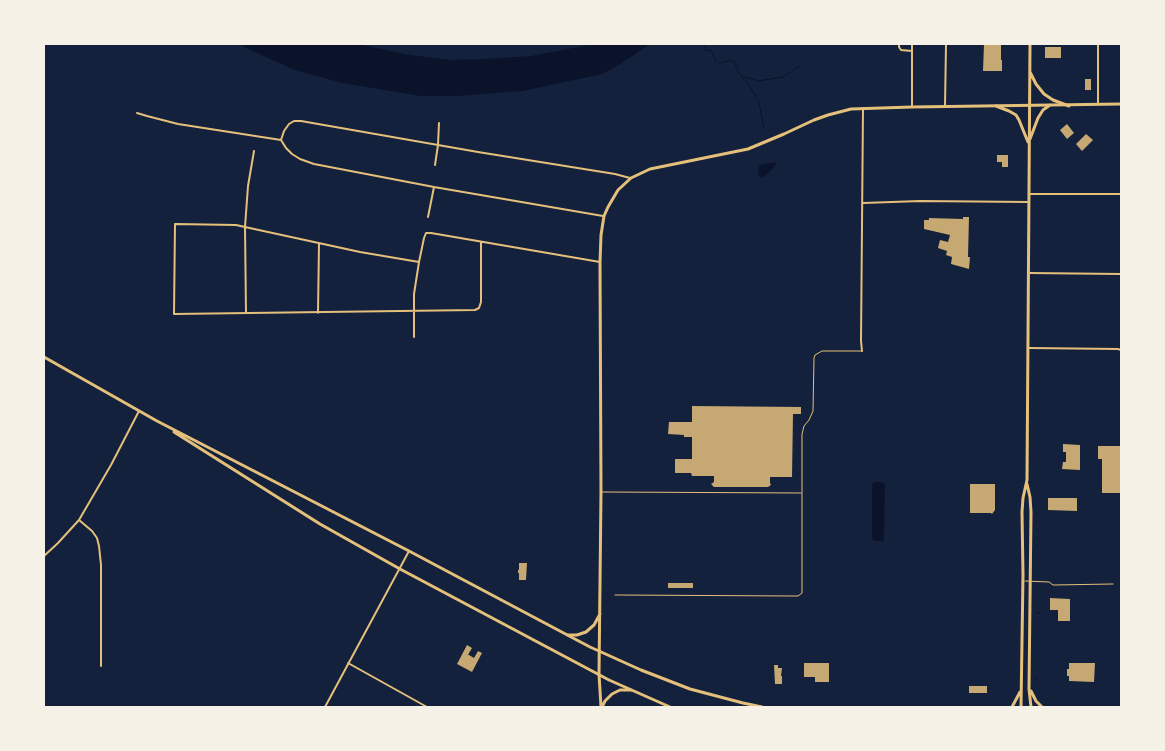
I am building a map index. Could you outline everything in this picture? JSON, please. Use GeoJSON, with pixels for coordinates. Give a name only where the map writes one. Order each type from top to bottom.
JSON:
{"type":"FeatureCollection","features":[{"type":"Feature","properties":{"kind":"main road"},"geometry":{"type":"LineString","coordinates":[[1020,707],[1022,512],[1026,480],[1028,348],[1030,44]]}},
{"type":"Feature","properties":{"kind":"main road"},"geometry":{"type":"LineString","coordinates":[[1030,71],[1036,84],[1044,94],[1053,100],[1069,106]]}},
{"type":"Feature","properties":{"kind":"main road"},"geometry":{"type":"LineString","coordinates":[[601,707],[599,674],[601,235],[604,216],[612,199],[623,185],[631,178],[650,169],[748,149],[828,115],[851,109],[1121,104]]}},
{"type":"Feature","properties":{"kind":"main road"},"geometry":{"type":"LineString","coordinates":[[996,106],[1009,110],[1016,115],[1029,145]]}},
{"type":"Feature","properties":{"kind":"main road"},"geometry":{"type":"LineString","coordinates":[[1029,145],[1038,118],[1043,110],[1050,106]]}},
{"type":"Feature","properties":{"kind":"main road"},"geometry":{"type":"LineString","coordinates":[[44,357],[157,421],[600,652],[690,689],[762,707]]}},
{"type":"Feature","properties":{"kind":"main road"},"geometry":{"type":"LineString","coordinates":[[157,421],[320,524],[400,569],[599,674],[670,707]]}},
{"type":"Feature","properties":{"kind":"main road"},"geometry":{"type":"LineString","coordinates":[[1026,480],[1031,512],[1031,707]]}},
{"type":"Feature","properties":{"kind":"main road"},"geometry":{"type":"LineString","coordinates":[[566,634],[586,632],[594,625],[600,613]]}},
{"type":"Feature","properties":{"kind":"main road"},"geometry":{"type":"LineString","coordinates":[[1012,707],[1021,689]]}},
{"type":"Feature","properties":{"kind":"main road"},"geometry":{"type":"LineString","coordinates":[[1030,689],[1036,702],[1042,707]]}},
{"type":"Feature","properties":{"kind":"main road"},"geometry":{"type":"LineString","coordinates":[[601,707],[612,694],[620,690],[632,690]]}},
{"type":"Feature","properties":{"kind":"street"},"geometry":{"type":"LineString","coordinates":[[899,44],[901,50],[912,51]]}},
{"type":"Feature","properties":{"kind":"street"},"geometry":{"type":"LineString","coordinates":[[912,44],[912,107]]}},
{"type":"Feature","properties":{"kind":"street"},"geometry":{"type":"LineString","coordinates":[[945,106],[946,44]]}},
{"type":"Feature","properties":{"kind":"street"},"geometry":{"type":"LineString","coordinates":[[1098,44],[1098,105]]}},
{"type":"Feature","properties":{"kind":"street"},"geometry":{"type":"LineString","coordinates":[[862,351],[863,108]]}},
{"type":"Feature","properties":{"kind":"street"},"geometry":{"type":"LineString","coordinates":[[137,112],[178,124],[281,140],[292,154],[314,164],[604,216]]}},
{"type":"Feature","properties":{"kind":"street"},"geometry":{"type":"LineString","coordinates":[[281,140],[288,124],[294,121],[301,121],[631,178]]}},
{"type":"Feature","properties":{"kind":"street"},"geometry":{"type":"LineString","coordinates":[[435,165],[439,123]]}},
{"type":"Feature","properties":{"kind":"street"},"geometry":{"type":"LineString","coordinates":[[246,313],[245,227],[248,186],[254,151]]}},
{"type":"Feature","properties":{"kind":"street"},"geometry":{"type":"LineString","coordinates":[[428,217],[434,186]]}},
{"type":"Feature","properties":{"kind":"street"},"geometry":{"type":"LineString","coordinates":[[1029,194],[1121,194]]}},
{"type":"Feature","properties":{"kind":"street"},"geometry":{"type":"LineString","coordinates":[[863,203],[920,201],[1029,202]]}},
{"type":"Feature","properties":{"kind":"street"},"geometry":{"type":"LineString","coordinates":[[419,262],[236,225],[175,224],[174,314],[475,310],[479,308],[481,302],[482,242]]}},
{"type":"Feature","properties":{"kind":"street"},"geometry":{"type":"LineString","coordinates":[[414,337],[414,294],[426,233],[600,262]]}},
{"type":"Feature","properties":{"kind":"street"},"geometry":{"type":"LineString","coordinates":[[318,313],[319,243]]}},
{"type":"Feature","properties":{"kind":"street"},"geometry":{"type":"LineString","coordinates":[[1028,273],[1121,274]]}},
{"type":"Feature","properties":{"kind":"street"},"geometry":{"type":"LineString","coordinates":[[1028,348],[1118,348],[1121,346]]}},
{"type":"Feature","properties":{"kind":"street"},"geometry":{"type":"LineString","coordinates":[[44,556],[79,520],[111,465],[139,411]]}},
{"type":"Feature","properties":{"kind":"street"},"geometry":{"type":"LineString","coordinates":[[79,520],[92,531],[97,538],[99,546],[101,566],[101,666]]}},
{"type":"Feature","properties":{"kind":"street"},"geometry":{"type":"LineString","coordinates":[[325,707],[409,551]]}},
{"type":"Feature","properties":{"kind":"street"},"geometry":{"type":"LineString","coordinates":[[348,663],[427,707]]}},
{"type":"Feature","properties":{"kind":"lane"},"geometry":{"type":"LineString","coordinates":[[615,595],[798,596],[802,594],[802,434],[812,411],[813,362],[815,354],[822,351],[862,351]]}},
{"type":"Feature","properties":{"kind":"lane"},"geometry":{"type":"LineString","coordinates":[[601,492],[802,493]]}},
{"type":"Feature","properties":{"kind":"lane"},"geometry":{"type":"LineString","coordinates":[[1022,581],[1052,582],[1053,585],[1113,584]]}},
{"type":"Feature","properties":{"kind":"water"},"geometry":{"type":"Polygon","coordinates":[[[238,44],[357,44],[410,55],[452,60],[531,56],[594,44],[650,44],[602,74],[523,91],[457,96],[421,96],[342,83],[292,69],[238,44]]]}},
{"type":"Feature","properties":{"kind":"water"},"geometry":{"type":"Polygon","coordinates":[[[777,162],[763,178],[759,176],[759,165],[777,162]]]}},
{"type":"Feature","properties":{"kind":"water"},"geometry":{"type":"Polygon","coordinates":[[[875,482],[885,484],[883,541],[874,541],[872,539],[872,484],[875,482]]]}},
{"type":"Feature","properties":{"kind":"building"},"geometry":{"type":"Polygon","coordinates":[[[984,44],[1001,44],[1002,71],[983,71],[984,44]]]}},
{"type":"Feature","properties":{"kind":"building"},"geometry":{"type":"Polygon","coordinates":[[[1045,47],[1061,47],[1061,58],[1045,58],[1045,47]]]}},
{"type":"Feature","properties":{"kind":"building"},"geometry":{"type":"Polygon","coordinates":[[[1085,79],[1091,79],[1091,90],[1085,90],[1085,79]]]}},
{"type":"Feature","properties":{"kind":"building"},"geometry":{"type":"Polygon","coordinates":[[[1067,124],[1074,133],[1067,139],[1060,130],[1067,124]]]}},
{"type":"Feature","properties":{"kind":"building"},"geometry":{"type":"Polygon","coordinates":[[[1086,134],[1093,140],[1082,151],[1076,144],[1086,134]]]}},
{"type":"Feature","properties":{"kind":"building"},"geometry":{"type":"Polygon","coordinates":[[[997,155],[1008,155],[1008,167],[1002,167],[1002,162],[997,162],[997,155]]]}},
{"type":"Feature","properties":{"kind":"building"},"geometry":{"type":"Polygon","coordinates":[[[963,217],[969,217],[969,269],[951,264],[952,257],[946,255],[947,251],[938,248],[940,240],[948,242],[950,235],[924,229],[924,220],[929,220],[929,218],[963,219],[963,217]]]}},
{"type":"Feature","properties":{"kind":"building"},"geometry":{"type":"Polygon","coordinates":[[[692,406],[801,407],[801,414],[793,414],[792,477],[770,477],[771,485],[768,487],[714,487],[711,484],[714,482],[714,476],[692,476],[691,473],[675,473],[675,459],[692,459],[692,437],[668,434],[669,422],[692,422],[692,406]]]}},
{"type":"Feature","properties":{"kind":"building"},"geometry":{"type":"Polygon","coordinates":[[[1063,444],[1080,445],[1080,470],[1062,469],[1063,462],[1066,462],[1066,452],[1063,452],[1063,444]]]}},
{"type":"Feature","properties":{"kind":"building"},"geometry":{"type":"Polygon","coordinates":[[[1098,446],[1121,446],[1121,493],[1102,493],[1102,459],[1098,459],[1098,446]]]}},
{"type":"Feature","properties":{"kind":"building"},"geometry":{"type":"Polygon","coordinates":[[[970,484],[995,484],[995,510],[992,514],[970,513],[970,484]]]}},
{"type":"Feature","properties":{"kind":"building"},"geometry":{"type":"Polygon","coordinates":[[[1048,498],[1077,498],[1077,511],[1048,510],[1048,498]]]}},
{"type":"Feature","properties":{"kind":"building"},"geometry":{"type":"Polygon","coordinates":[[[519,563],[527,563],[526,580],[519,580],[519,563]]]}},
{"type":"Feature","properties":{"kind":"building"},"geometry":{"type":"Polygon","coordinates":[[[668,583],[693,583],[693,588],[668,588],[668,583]]]}},
{"type":"Feature","properties":{"kind":"building"},"geometry":{"type":"Polygon","coordinates":[[[1050,598],[1070,599],[1070,621],[1058,621],[1058,610],[1050,610],[1050,598]]]}},
{"type":"Feature","properties":{"kind":"building"},"geometry":{"type":"Polygon","coordinates":[[[467,645],[472,648],[468,655],[474,658],[478,651],[482,653],[472,672],[457,664],[467,645]]]}},
{"type":"Feature","properties":{"kind":"building"},"geometry":{"type":"Polygon","coordinates":[[[804,663],[829,663],[829,682],[815,682],[815,677],[804,677],[804,663]]]}},
{"type":"Feature","properties":{"kind":"building"},"geometry":{"type":"Polygon","coordinates":[[[1069,663],[1095,663],[1094,682],[1069,681],[1067,669],[1069,669],[1069,663]]]}},
{"type":"Feature","properties":{"kind":"building"},"geometry":{"type":"Polygon","coordinates":[[[774,665],[782,668],[782,684],[775,684],[774,665]]]}},
{"type":"Feature","properties":{"kind":"building"},"geometry":{"type":"Polygon","coordinates":[[[969,686],[987,686],[987,693],[969,693],[969,686]]]}},
{"type":"Feature","properties":{"kind":"waterway"},"geometry":{"type":"LineString","coordinates":[[703,44],[706,51],[711,50],[716,62],[721,63],[730,60],[735,63],[738,72],[749,85],[759,102],[764,129]]}},
{"type":"Feature","properties":{"kind":"waterway"},"geometry":{"type":"LineString","coordinates":[[745,77],[758,81],[783,77],[800,66]]}}]}
